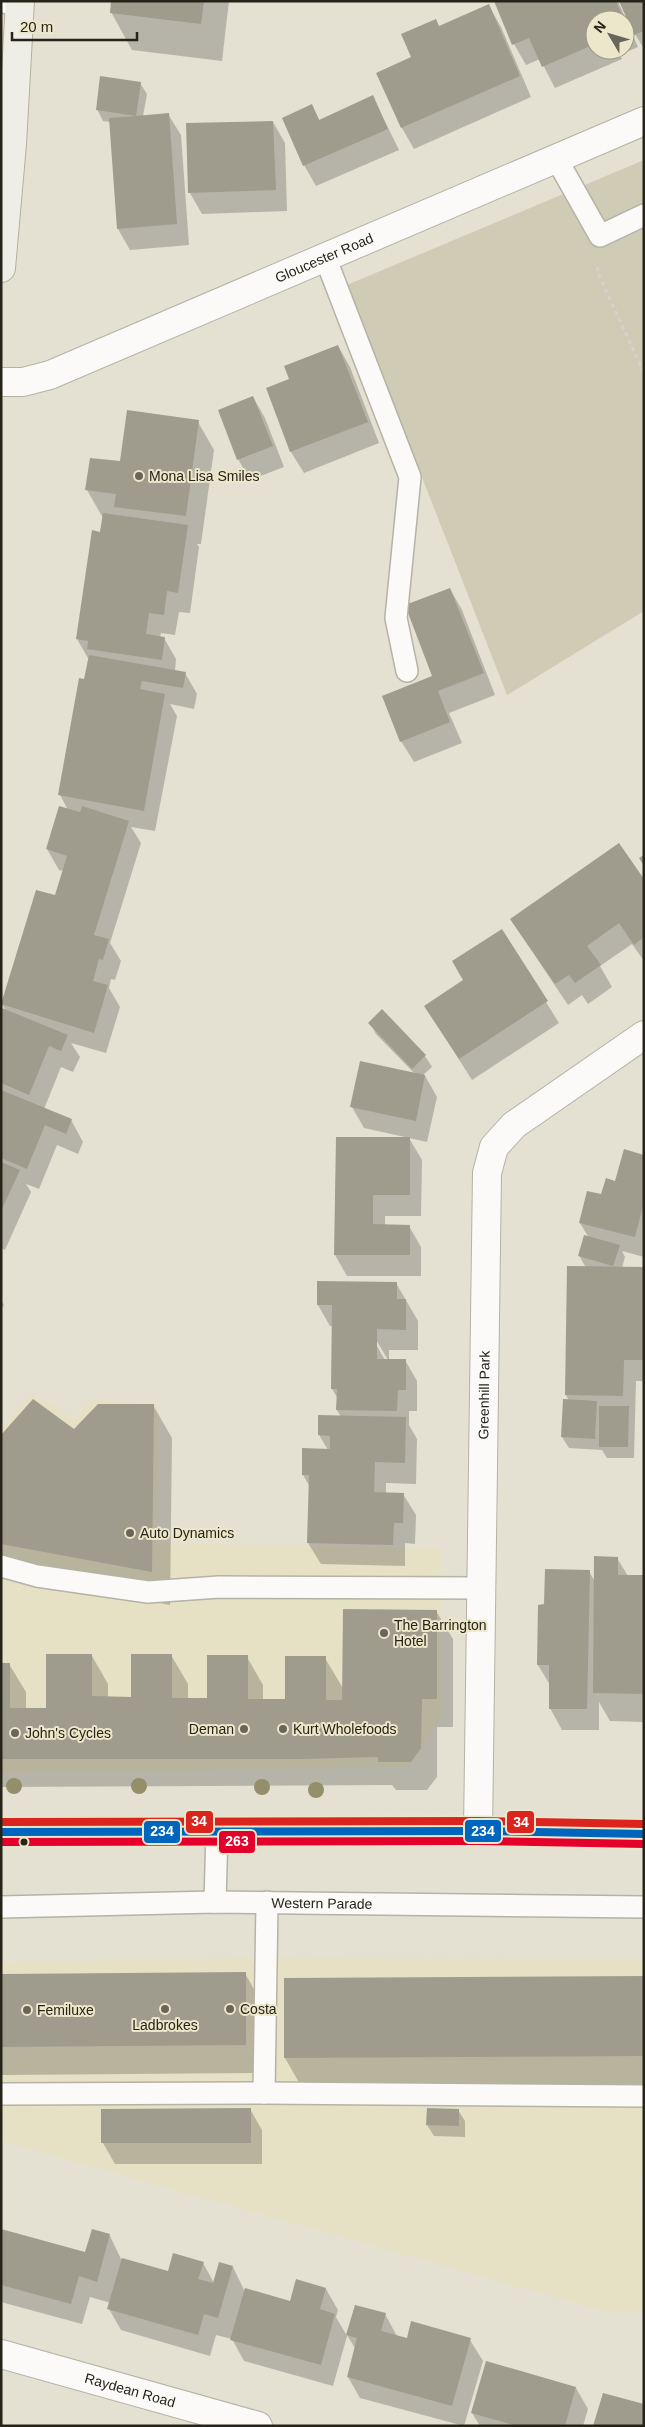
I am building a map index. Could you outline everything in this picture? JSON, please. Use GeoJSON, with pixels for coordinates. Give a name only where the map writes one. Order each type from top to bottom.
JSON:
{"type":"FeatureCollection","features":[{"type":"Feature","properties":{"kind":"main road"},"geometry":{"type":"LineString","coordinates":[[1,268],[14,3]]}},
{"type":"Feature","properties":{"kind":"main road"},"geometry":{"type":"LineString","coordinates":[[1,1832],[478,1831],[644,1834]]}},
{"type":"Feature","properties":{"kind":"street","name":"Gloucester Road"},"geometry":{"type":"LineString","coordinates":[[1,382],[23,382],[50,375],[644,122]]}},
{"type":"Feature","properties":{"kind":"street","name":"Greenhill Park"},"geometry":{"type":"LineString","coordinates":[[478,1831],[487,1173],[494,1147],[514,1125],[644,1035]]}},
{"type":"Feature","properties":{"kind":"street","name":"Raydean Road"},"geometry":{"type":"LineString","coordinates":[[1,2354],[258,2426]]}},
{"type":"Feature","properties":{"kind":"lane"},"geometry":{"type":"LineString","coordinates":[[556,158],[600,236],[644,215]]}},
{"type":"Feature","properties":{"kind":"lane"},"geometry":{"type":"LineString","coordinates":[[325,257],[410,477],[396,618],[407,671]]}},
{"type":"Feature","properties":{"kind":"lane"},"geometry":{"type":"LineString","coordinates":[[1,1566],[38,1576],[148,1592],[219,1587],[480,1588]]}},
{"type":"Feature","properties":{"kind":"lane"},"geometry":{"type":"LineString","coordinates":[[215,1902],[217,1831]]}},
{"type":"Feature","properties":{"kind":"lane"},"geometry":{"type":"LineString","coordinates":[[264,2093],[267,1902]]}},
{"type":"Feature","properties":{"kind":"lane","name":"Western Parade"},"geometry":{"type":"LineString","coordinates":[[1,1907],[267,1902],[644,1908]]}},
{"type":"Feature","properties":{"kind":"lane"},"geometry":{"type":"LineString","coordinates":[[1,2094],[264,2093],[644,2096]]}},
{"type":"Feature","properties":{"kind":"path"},"geometry":{"type":"LineString","coordinates":[[600,236],[597,271],[644,372]]}},
{"type":"Feature","properties":{"kind":"shaded area"},"geometry":{"type":"Polygon","coordinates":[[[644,160],[644,611],[507,695],[347,285],[644,160]]]}},
{"type":"Feature","properties":{"kind":"shaded area"},"geometry":{"type":"Polygon","coordinates":[[[31,1394],[75,1418],[90,1400],[158,1404],[156,1543],[441,1548],[441,1716],[409,1767],[1,1773],[1,1428],[31,1394]]]}},
{"type":"Feature","properties":{"kind":"shaded area"},"geometry":{"type":"Polygon","coordinates":[[[248,1958],[644,1959],[644,2176],[639,2177],[644,2255],[644,2311],[611,2313],[1,2141],[1,1962],[248,1958]]]}},
{"type":"Feature","properties":{"kind":"building"},"geometry":{"type":"Polygon","coordinates":[[[111,1],[204,1],[201,24],[110,13],[111,1]]]}},
{"type":"Feature","properties":{"kind":"building"},"geometry":{"type":"Polygon","coordinates":[[[494,1],[616,1],[620,10],[585,10],[585,48],[542,67],[529,38],[512,45],[494,1]]]}},
{"type":"Feature","properties":{"kind":"building"},"geometry":{"type":"Polygon","coordinates":[[[619,1],[644,1],[644,31],[635,35],[635,10],[623,10],[619,1]]]}},
{"type":"Feature","properties":{"kind":"building"},"geometry":{"type":"Polygon","coordinates":[[[489,4],[520,76],[401,128],[376,73],[411,57],[401,34],[436,19],[439,26],[489,4]]]}},
{"type":"Feature","properties":{"kind":"building"},"geometry":{"type":"Polygon","coordinates":[[[100,76],[141,82],[136,116],[96,110],[100,76]]]}},
{"type":"Feature","properties":{"kind":"building"},"geometry":{"type":"Polygon","coordinates":[[[373,95],[388,129],[303,166],[282,118],[312,104],[319,120],[373,95]]]}},
{"type":"Feature","properties":{"kind":"building"},"geometry":{"type":"Polygon","coordinates":[[[169,113],[177,224],[117,229],[109,118],[169,113]]]}},
{"type":"Feature","properties":{"kind":"building"},"geometry":{"type":"Polygon","coordinates":[[[273,121],[276,190],[188,193],[186,123],[273,121]]]}},
{"type":"Feature","properties":{"kind":"building"},"geometry":{"type":"Polygon","coordinates":[[[338,345],[368,422],[290,452],[266,388],[289,379],[284,366],[338,345]]]}},
{"type":"Feature","properties":{"kind":"building"},"geometry":{"type":"Polygon","coordinates":[[[253,396],[273,446],[237,460],[218,410],[253,396]]]}},
{"type":"Feature","properties":{"kind":"building","name":"Mona Lisa Smiles"},"geometry":{"type":"Polygon","coordinates":[[[127,410],[199,420],[186,516],[114,507],[116,494],[85,490],[90,458],[120,461],[127,410]]]}},
{"type":"Feature","properties":{"kind":"building"},"geometry":{"type":"Polygon","coordinates":[[[103,513],[188,525],[178,593],[167,591],[164,615],[149,613],[146,634],[165,637],[162,660],[87,649],[88,641],[76,639],[92,530],[100,532],[103,513]]]}},
{"type":"Feature","properties":{"kind":"building"},"geometry":{"type":"Polygon","coordinates":[[[450,588],[484,673],[438,691],[450,722],[400,742],[382,696],[432,676],[405,605],[450,588]]]}},
{"type":"Feature","properties":{"kind":"building"},"geometry":{"type":"Polygon","coordinates":[[[89,655],[186,672],[183,688],[142,681],[140,689],[165,694],[144,811],[58,795],[79,678],[84,679],[89,655]]]}},
{"type":"Feature","properties":{"kind":"building"},"geometry":{"type":"Polygon","coordinates":[[[59,806],[80,812],[82,806],[129,821],[94,935],[109,939],[103,960],[99,959],[93,981],[108,985],[94,1033],[1,1004],[36,890],[55,895],[67,856],[46,849],[59,806]]]}},
{"type":"Feature","properties":{"kind":"building"},"geometry":{"type":"Polygon","coordinates":[[[619,843],[644,879],[644,937],[634,945],[619,923],[587,946],[601,965],[575,983],[569,975],[555,984],[510,919],[619,843]]]}},
{"type":"Feature","properties":{"kind":"building"},"geometry":{"type":"Polygon","coordinates":[[[644,855],[644,866],[639,858],[644,855]]]}},
{"type":"Feature","properties":{"kind":"building"},"geometry":{"type":"Polygon","coordinates":[[[502,929],[548,1001],[459,1059],[424,1006],[463,980],[452,961],[502,929]]]}},
{"type":"Feature","properties":{"kind":"building"},"geometry":{"type":"Polygon","coordinates":[[[2,1008],[68,1035],[61,1051],[49,1046],[29,1095],[1,1083],[2,1008]]]}},
{"type":"Feature","properties":{"kind":"building"},"geometry":{"type":"Polygon","coordinates":[[[382,1009],[426,1055],[412,1069],[368,1023],[382,1009]]]}},
{"type":"Feature","properties":{"kind":"building"},"geometry":{"type":"Polygon","coordinates":[[[360,1061],[425,1075],[416,1121],[350,1107],[360,1061]]]}},
{"type":"Feature","properties":{"kind":"building"},"geometry":{"type":"Polygon","coordinates":[[[1,1090],[72,1119],[66,1134],[45,1125],[27,1169],[1,1158],[1,1090]]]}},
{"type":"Feature","properties":{"kind":"building"},"geometry":{"type":"Polygon","coordinates":[[[336,1137],[410,1137],[410,1195],[373,1195],[373,1224],[410,1225],[410,1255],[334,1255],[336,1137]]]}},
{"type":"Feature","properties":{"kind":"building"},"geometry":{"type":"Polygon","coordinates":[[[624,1149],[644,1155],[644,1202],[635,1237],[579,1223],[587,1191],[601,1194],[606,1178],[615,1181],[624,1149]]]}},
{"type":"Feature","properties":{"kind":"building"},"geometry":{"type":"Polygon","coordinates":[[[1,1162],[20,1170],[1,1211],[1,1162]]]}},
{"type":"Feature","properties":{"kind":"building"},"geometry":{"type":"Polygon","coordinates":[[[584,1235],[620,1245],[613,1266],[578,1256],[584,1235]]]}},
{"type":"Feature","properties":{"kind":"building"},"geometry":{"type":"Polygon","coordinates":[[[567,1266],[644,1267],[644,1360],[624,1360],[623,1396],[565,1395],[567,1266]]]}},
{"type":"Feature","properties":{"kind":"building"},"geometry":{"type":"Polygon","coordinates":[[[317,1281],[397,1282],[397,1299],[406,1299],[406,1330],[377,1329],[377,1359],[406,1359],[406,1390],[398,1390],[397,1411],[336,1410],[337,1389],[331,1389],[332,1305],[317,1305],[317,1281]]]}},
{"type":"Feature","properties":{"kind":"building"},"geometry":{"type":"Polygon","coordinates":[[[33,1399],[74,1429],[98,1404],[154,1404],[152,1572],[1,1544],[1,1435],[33,1399]]]}},
{"type":"Feature","properties":{"kind":"building"},"geometry":{"type":"Polygon","coordinates":[[[563,1399],[597,1401],[595,1439],[561,1437],[563,1399]]]}},
{"type":"Feature","properties":{"kind":"building"},"geometry":{"type":"Polygon","coordinates":[[[599,1406],[629,1406],[628,1447],[599,1447],[599,1406]]]}},
{"type":"Feature","properties":{"kind":"building"},"geometry":{"type":"Polygon","coordinates":[[[318,1415],[406,1417],[405,1463],[375,1462],[374,1492],[404,1493],[403,1523],[394,1523],[393,1545],[307,1543],[309,1475],[302,1475],[302,1448],[330,1449],[330,1436],[318,1435],[318,1415]]]}},
{"type":"Feature","properties":{"kind":"building"},"geometry":{"type":"Polygon","coordinates":[[[594,1556],[618,1557],[618,1575],[644,1575],[644,1694],[593,1693],[594,1556]]]}},
{"type":"Feature","properties":{"kind":"building"},"geometry":{"type":"Polygon","coordinates":[[[545,1569],[590,1570],[587,1709],[549,1709],[549,1665],[537,1665],[538,1605],[544,1604],[545,1569]]]}},
{"type":"Feature","properties":{"kind":"building"},"geometry":{"type":"Polygon","coordinates":[[[343,1609],[437,1610],[437,1699],[422,1699],[421,1748],[411,1762],[378,1762],[378,1757],[303,1759],[1,1759],[1,1663],[10,1663],[10,1708],[46,1708],[46,1654],[92,1654],[92,1696],[131,1697],[131,1654],[172,1654],[172,1698],[207,1698],[207,1655],[248,1655],[248,1699],[285,1699],[285,1656],[326,1656],[326,1700],[342,1700],[343,1609]]]}},
{"type":"Feature","properties":{"kind":"building"},"geometry":{"type":"Polygon","coordinates":[[[246,1972],[246,2045],[1,2047],[1,1974],[246,1972]]]}},
{"type":"Feature","properties":{"kind":"building"},"geometry":{"type":"Polygon","coordinates":[[[644,1976],[644,2056],[284,2058],[284,1978],[644,1976]]]}},
{"type":"Feature","properties":{"kind":"building"},"geometry":{"type":"Polygon","coordinates":[[[251,2108],[251,2143],[101,2143],[101,2109],[251,2108]]]}},
{"type":"Feature","properties":{"kind":"building"},"geometry":{"type":"Polygon","coordinates":[[[427,2108],[459,2109],[459,2126],[426,2125],[427,2108]]]}},
{"type":"Feature","properties":{"kind":"building"},"geometry":{"type":"Polygon","coordinates":[[[1,2229],[85,2252],[92,2229],[110,2234],[97,2282],[79,2276],[71,2304],[1,2285],[1,2229]]]}},
{"type":"Feature","properties":{"kind":"building"},"geometry":{"type":"Polygon","coordinates":[[[173,2253],[204,2262],[198,2279],[213,2283],[219,2262],[233,2266],[218,2318],[204,2314],[198,2335],[107,2309],[122,2258],[168,2271],[173,2253]]]}},
{"type":"Feature","properties":{"kind":"building"},"geometry":{"type":"Polygon","coordinates":[[[296,2279],[326,2288],[320,2309],[335,2314],[321,2365],[230,2340],[245,2288],[290,2301],[296,2279]]]}},
{"type":"Feature","properties":{"kind":"building"},"geometry":{"type":"Polygon","coordinates":[[[355,2305],[386,2313],[381,2331],[407,2338],[411,2321],[471,2338],[452,2406],[347,2377],[357,2338],[346,2335],[355,2305]]]}},
{"type":"Feature","properties":{"kind":"building"},"geometry":{"type":"Polygon","coordinates":[[[486,2361],[576,2387],[565,2426],[517,2426],[471,2413],[486,2361]]]}},
{"type":"Feature","properties":{"kind":"building"},"geometry":{"type":"Polygon","coordinates":[[[603,2393],[644,2404],[644,2426],[593,2426],[603,2393]]]}},
{"type":"Feature","properties":{"kind":"transit line","name":"34"},"geometry":{"type":"LineString","coordinates":[[1,1822],[478,1821],[644,1824]]}},
{"type":"Feature","properties":{"kind":"transit line","name":"234"},"geometry":{"type":"LineString","coordinates":[[1,1832],[478,1831],[644,1834]]}},
{"type":"Feature","properties":{"kind":"transit line","name":"263"},"geometry":{"type":"LineString","coordinates":[[1,1842],[478,1841],[644,1844]]}},
{"type":"Feature","properties":{"kind":"place","name":"Mona Lisa Smiles"},"geometry":{"type":"Point","coordinates":[139,476]}},
{"type":"Feature","properties":{"kind":"place","name":"Auto Dynamics"},"geometry":{"type":"Point","coordinates":[130,1533]}},
{"type":"Feature","properties":{"kind":"place","name":"The Barrington Hotel"},"geometry":{"type":"Point","coordinates":[384,1633]}},
{"type":"Feature","properties":{"kind":"place","name":"Deman"},"geometry":{"type":"Point","coordinates":[244,1729]}},
{"type":"Feature","properties":{"kind":"place","name":"Kurt Wholefoods"},"geometry":{"type":"Point","coordinates":[283,1729]}},
{"type":"Feature","properties":{"kind":"place","name":"John's Cycles"},"geometry":{"type":"Point","coordinates":[15,1733]}},
{"type":"Feature","properties":{"kind":"place","name":"Ladbrokes"},"geometry":{"type":"Point","coordinates":[165,2009]}},
{"type":"Feature","properties":{"kind":"place","name":"Costa"},"geometry":{"type":"Point","coordinates":[230,2009]}},
{"type":"Feature","properties":{"kind":"place","name":"Femiluxe"},"geometry":{"type":"Point","coordinates":[27,2010]}}]}
